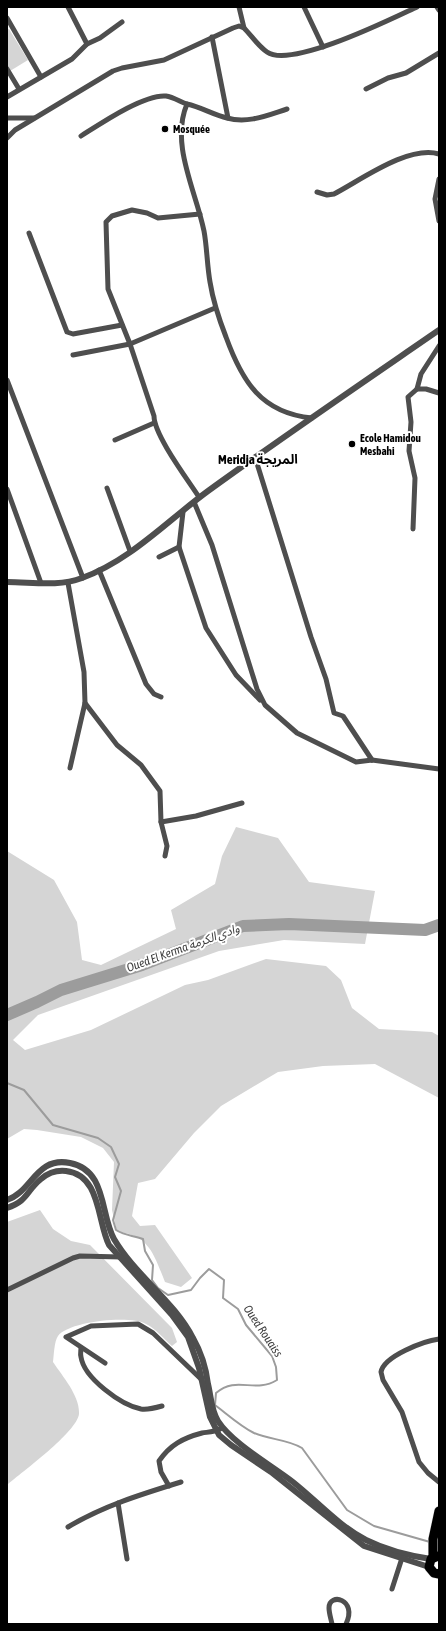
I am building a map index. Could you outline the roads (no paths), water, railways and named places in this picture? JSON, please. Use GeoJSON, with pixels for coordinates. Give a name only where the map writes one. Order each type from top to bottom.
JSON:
{"type":"FeatureCollection","features":[{"type":"Feature","properties":{"kind":"highway"},"geometry":{"type":"LineString","coordinates":[[439,1512],[433,1547],[434,1573],[439,1575]]}},
{"type":"Feature","properties":{"kind":"street"},"geometry":{"type":"LineString","coordinates":[[68,7],[87,44]]}},
{"type":"Feature","properties":{"kind":"street"},"geometry":{"type":"LineString","coordinates":[[239,7],[244,28]]}},
{"type":"Feature","properties":{"kind":"street"},"geometry":{"type":"LineString","coordinates":[[304,7],[323,47]]}},
{"type":"Feature","properties":{"kind":"street"},"geometry":{"type":"LineString","coordinates":[[7,138],[15,130],[113,71],[164,60],[239,26],[244,28],[268,53],[286,55],[306,53],[417,7]]}},
{"type":"Feature","properties":{"kind":"street"},"geometry":{"type":"LineString","coordinates":[[7,18],[41,77]]}},
{"type":"Feature","properties":{"kind":"street"},"geometry":{"type":"LineString","coordinates":[[7,97],[72,60],[87,44],[100,38],[122,22]]}},
{"type":"Feature","properties":{"kind":"street"},"geometry":{"type":"LineString","coordinates":[[212,37],[228,118]]}},
{"type":"Feature","properties":{"kind":"street"},"geometry":{"type":"LineString","coordinates":[[366,89],[388,78],[406,73],[439,52]]}},
{"type":"Feature","properties":{"kind":"street"},"geometry":{"type":"LineString","coordinates":[[7,69],[19,89]]}},
{"type":"Feature","properties":{"kind":"street"},"geometry":{"type":"LineString","coordinates":[[81,136],[118,113],[152,98],[166,96],[228,118],[244,121],[257,119],[287,109]]}},
{"type":"Feature","properties":{"kind":"street"},"geometry":{"type":"LineString","coordinates":[[187,104],[181,128],[184,156],[204,231],[210,282],[215,308],[234,359],[246,382],[258,394],[278,409],[294,416],[313,418]]}},
{"type":"Feature","properties":{"kind":"street"},"geometry":{"type":"LineString","coordinates":[[7,118],[34,118]]}},
{"type":"Feature","properties":{"kind":"street"},"geometry":{"type":"LineString","coordinates":[[317,192],[327,196],[334,194],[399,159],[423,154],[439,154]]}},
{"type":"Feature","properties":{"kind":"street"},"geometry":{"type":"LineString","coordinates":[[439,179],[435,198],[439,221]]}},
{"type":"Feature","properties":{"kind":"street"},"geometry":{"type":"LineString","coordinates":[[199,497],[154,422],[154,416],[130,344],[108,289],[106,222],[112,216],[132,210],[147,213],[158,218],[200,214]]}},
{"type":"Feature","properties":{"kind":"street"},"geometry":{"type":"LineString","coordinates":[[29,233],[68,332],[73,334],[122,325]]}},
{"type":"Feature","properties":{"kind":"street"},"geometry":{"type":"LineString","coordinates":[[73,355],[130,344],[215,308]]}},
{"type":"Feature","properties":{"kind":"street"},"geometry":{"type":"LineString","coordinates":[[7,582],[68,583],[99,570],[130,551],[183,512],[199,497],[254,457],[313,418],[439,330]]}},
{"type":"Feature","properties":{"kind":"street"},"geometry":{"type":"LineString","coordinates":[[413,529],[415,478],[409,451],[410,422],[408,397],[417,389],[420,374],[439,346]]}},
{"type":"Feature","properties":{"kind":"street"},"geometry":{"type":"LineString","coordinates":[[7,380],[82,578]]}},
{"type":"Feature","properties":{"kind":"street"},"geometry":{"type":"LineString","coordinates":[[417,389],[426,389],[439,393]]}},
{"type":"Feature","properties":{"kind":"street"},"geometry":{"type":"LineString","coordinates":[[115,440],[154,422]]}},
{"type":"Feature","properties":{"kind":"street"},"geometry":{"type":"LineString","coordinates":[[254,457],[311,637],[326,679],[334,713],[343,716],[372,760]]}},
{"type":"Feature","properties":{"kind":"street"},"geometry":{"type":"LineString","coordinates":[[107,488],[130,551]]}},
{"type":"Feature","properties":{"kind":"street"},"geometry":{"type":"LineString","coordinates":[[7,489],[41,583]]}},
{"type":"Feature","properties":{"kind":"street"},"geometry":{"type":"LineString","coordinates":[[194,502],[212,545],[257,689],[265,705]]}},
{"type":"Feature","properties":{"kind":"street"},"geometry":{"type":"LineString","coordinates":[[183,512],[179,547],[206,628],[236,675],[265,705],[297,733],[356,762],[372,760],[439,769]]}},
{"type":"Feature","properties":{"kind":"street"},"geometry":{"type":"LineString","coordinates":[[159,557],[179,547]]}},
{"type":"Feature","properties":{"kind":"street"},"geometry":{"type":"LineString","coordinates":[[99,570],[146,684],[154,694],[161,697]]}},
{"type":"Feature","properties":{"kind":"street"},"geometry":{"type":"LineString","coordinates":[[68,583],[84,672],[85,703],[70,768]]}},
{"type":"Feature","properties":{"kind":"street"},"geometry":{"type":"LineString","coordinates":[[85,703],[117,745],[141,765],[152,778],[160,791],[161,822],[167,846],[165,856]]}},
{"type":"Feature","properties":{"kind":"street"},"geometry":{"type":"LineString","coordinates":[[161,822],[196,816],[242,803]]}},
{"type":"Feature","properties":{"kind":"street"},"geometry":{"type":"LineString","coordinates":[[7,1200],[21,1192],[33,1176],[50,1165],[59,1162],[78,1165],[87,1170],[100,1189],[110,1230],[115,1240],[142,1275],[175,1310],[193,1337],[205,1368],[214,1412],[223,1428],[234,1439],[294,1483],[360,1537],[386,1548],[433,1560]]}},
{"type":"Feature","properties":{"kind":"street"},"geometry":{"type":"LineString","coordinates":[[7,1208],[16,1205],[25,1198],[40,1179],[50,1173],[60,1170],[72,1172],[82,1176],[90,1184],[106,1238],[118,1257],[181,1326],[194,1350],[206,1404],[212,1425],[216,1431],[227,1443],[271,1472],[357,1542],[369,1549],[402,1558],[433,1560]]}},
{"type":"Feature","properties":{"kind":"street"},"geometry":{"type":"LineString","coordinates":[[7,1290],[80,1256],[128,1256]]}},
{"type":"Feature","properties":{"kind":"street"},"geometry":{"type":"LineString","coordinates":[[105,1363],[66,1337],[91,1326],[138,1324],[153,1333],[202,1381]]}},
{"type":"Feature","properties":{"kind":"street"},"geometry":{"type":"LineString","coordinates":[[439,1339],[421,1344],[392,1359],[384,1365],[381,1372],[382,1380],[402,1412],[419,1462],[428,1473],[439,1482]]}},
{"type":"Feature","properties":{"kind":"street"},"geometry":{"type":"LineString","coordinates":[[81,1348],[80,1357],[84,1366],[89,1374],[105,1390],[124,1402],[142,1409],[162,1406]]}},
{"type":"Feature","properties":{"kind":"street"},"geometry":{"type":"LineString","coordinates":[[169,1486],[161,1472],[159,1461],[166,1451],[173,1444],[186,1438],[223,1428]]}},
{"type":"Feature","properties":{"kind":"street"},"geometry":{"type":"LineString","coordinates":[[68,1527],[84,1517],[118,1503],[181,1482]]}},
{"type":"Feature","properties":{"kind":"street"},"geometry":{"type":"LineString","coordinates":[[118,1503],[127,1559]]}},
{"type":"Feature","properties":{"kind":"street"},"geometry":{"type":"LineString","coordinates":[[392,1589],[402,1558]]}},
{"type":"Feature","properties":{"kind":"street"},"geometry":{"type":"LineString","coordinates":[[332,1624],[329,1606],[331,1603],[338,1600],[345,1602],[349,1607],[349,1617],[346,1624]]}},
{"type":"Feature","properties":{"kind":"waterway","name":"Oued El Kerma وادي الكرمة"},"geometry":{"type":"LineString","coordinates":[[7,1015],[61,990],[142,965],[243,926],[289,924],[425,930],[439,925]]}},
{"type":"Feature","properties":{"kind":"waterway","name":"Oued Rouaiss"},"geometry":{"type":"LineString","coordinates":[[7,1083],[24,1090],[53,1125],[98,1138],[111,1147],[119,1164],[115,1177],[121,1191],[113,1220],[116,1230],[143,1239],[145,1251],[153,1265],[152,1280],[158,1288],[168,1295],[191,1290],[209,1269],[224,1280],[223,1298],[238,1309],[246,1325],[272,1356],[276,1367],[277,1380],[269,1384],[253,1386],[231,1385],[216,1393],[215,1405],[254,1433],[302,1448],[347,1510],[374,1526],[430,1542]]}},
{"type":"Feature","properties":{"kind":"place","name":"Mosquée"},"geometry":{"type":"Point","coordinates":[165,129]}},
{"type":"Feature","properties":{"kind":"place","name":"Ecole Hamidou Mesbahi"},"geometry":{"type":"Point","coordinates":[352,444]}},
{"type":"Feature","properties":{"kind":"district","name":"Meridja المريجة"},"geometry":{"type":"Point","coordinates":[258,459]}}]}
